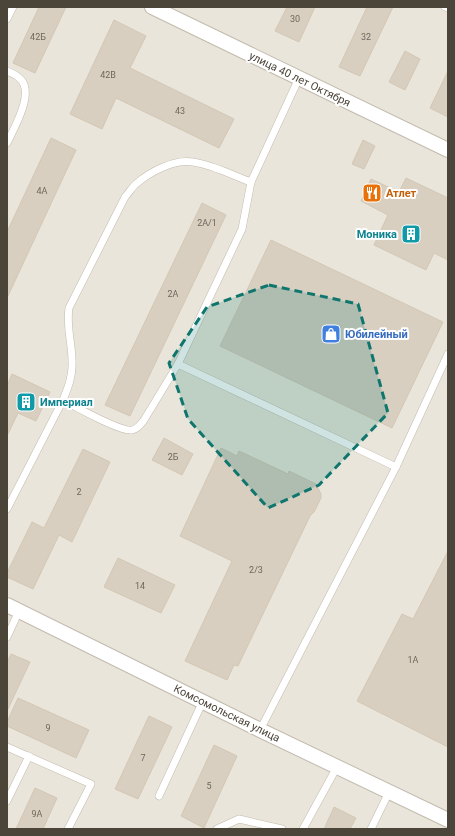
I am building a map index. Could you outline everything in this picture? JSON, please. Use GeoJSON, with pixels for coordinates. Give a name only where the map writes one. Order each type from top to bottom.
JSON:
{"type":"FeatureCollection","features":[{"type":"Feature","properties":{"kind":"street","name":"улица 40 лет Октября"},"geometry":{"type":"LineString","coordinates":[[152,7],[448,150]]}},
{"type":"Feature","properties":{"kind":"street","name":"Комсомольская улица"},"geometry":{"type":"LineString","coordinates":[[13,608],[260,730],[448,820]]}},
{"type":"Feature","properties":{"kind":"lane"},"geometry":{"type":"LineString","coordinates":[[7,19],[13,7]]}},
{"type":"Feature","properties":{"kind":"lane"},"geometry":{"type":"LineString","coordinates":[[7,71],[20,77],[25,87],[25,98],[20,115],[7,143]]}},
{"type":"Feature","properties":{"kind":"lane"},"geometry":{"type":"LineString","coordinates":[[63,400],[118,427],[128,430],[134,430],[144,420],[178,364],[242,229],[251,182],[299,78]]}},
{"type":"Feature","properties":{"kind":"lane"},"geometry":{"type":"LineString","coordinates":[[7,509],[63,400],[70,380],[72,363],[67,318],[69,308],[125,197],[136,184],[159,169],[176,163],[191,161],[251,182]]}},
{"type":"Feature","properties":{"kind":"lane"},"geometry":{"type":"LineString","coordinates":[[260,730],[396,467],[448,354]]}},
{"type":"Feature","properties":{"kind":"lane"},"geometry":{"type":"LineString","coordinates":[[178,364],[396,467]]}},
{"type":"Feature","properties":{"kind":"lane"},"geometry":{"type":"LineString","coordinates":[[7,637],[13,608]]}},
{"type":"Feature","properties":{"kind":"lane"},"geometry":{"type":"LineString","coordinates":[[159,796],[203,701]]}},
{"type":"Feature","properties":{"kind":"lane"},"geometry":{"type":"LineString","coordinates":[[7,746],[91,784],[68,829]]}},
{"type":"Feature","properties":{"kind":"lane"},"geometry":{"type":"LineString","coordinates":[[7,801],[29,756]]}},
{"type":"Feature","properties":{"kind":"lane"},"geometry":{"type":"LineString","coordinates":[[303,829],[337,767]]}},
{"type":"Feature","properties":{"kind":"lane"},"geometry":{"type":"LineString","coordinates":[[371,829],[389,792]]}},
{"type":"Feature","properties":{"kind":"lane"},"geometry":{"type":"LineString","coordinates":[[217,829],[239,820],[282,829]]}},
{"type":"Feature","properties":{"kind":"highlighted area"},"geometry":{"type":"Polygon","coordinates":[[[269,285],[358,304],[388,413],[319,485],[268,508],[188,419],[169,363],[207,307],[269,285]]]}},
{"type":"Feature","properties":{"kind":"shaded area"},"geometry":{"type":"Polygon","coordinates":[[[7,7],[448,7],[448,829],[7,829],[7,7]]]}},
{"type":"Feature","properties":{"kind":"building"},"geometry":{"type":"Polygon","coordinates":[[[39,7],[66,7],[35,73],[13,63],[39,7]]]}},
{"type":"Feature","properties":{"kind":"building"},"geometry":{"type":"Polygon","coordinates":[[[287,7],[315,7],[299,42],[275,31],[287,7]]]}},
{"type":"Feature","properties":{"kind":"building"},"geometry":{"type":"Polygon","coordinates":[[[367,7],[393,7],[360,76],[339,67],[367,7]]]}},
{"type":"Feature","properties":{"kind":"building"},"geometry":{"type":"Polygon","coordinates":[[[114,20],[146,36],[130,68],[234,119],[219,148],[116,98],[102,129],[70,114],[114,20]]]}},
{"type":"Feature","properties":{"kind":"building"},"geometry":{"type":"Polygon","coordinates":[[[405,51],[420,59],[405,90],[389,82],[405,51]]]}},
{"type":"Feature","properties":{"kind":"building"},"geometry":{"type":"Polygon","coordinates":[[[448,71],[448,117],[430,108],[448,71]]]}},
{"type":"Feature","properties":{"kind":"building"},"geometry":{"type":"Polygon","coordinates":[[[51,138],[76,150],[7,298],[7,232],[51,138]]]}},
{"type":"Feature","properties":{"kind":"building"},"geometry":{"type":"Polygon","coordinates":[[[363,140],[375,146],[364,169],[352,164],[363,140]]]}},
{"type":"Feature","properties":{"kind":"building","name":"Моника"},"geometry":{"type":"Polygon","coordinates":[[[406,178],[448,198],[448,260],[434,253],[426,270],[374,245],[388,215],[361,201],[371,179],[399,192],[406,178]]]}},
{"type":"Feature","properties":{"kind":"building"},"geometry":{"type":"Polygon","coordinates":[[[202,203],[226,215],[130,416],[105,405],[202,203]]]}},
{"type":"Feature","properties":{"kind":"building","name":"Юбилейный"},"geometry":{"type":"Polygon","coordinates":[[[271,240],[443,322],[392,428],[220,346],[271,240]]]}},
{"type":"Feature","properties":{"kind":"building","name":"Империал"},"geometry":{"type":"Polygon","coordinates":[[[12,374],[50,392],[36,421],[18,413],[7,436],[7,386],[12,374]]]}},
{"type":"Feature","properties":{"kind":"building"},"geometry":{"type":"Polygon","coordinates":[[[164,438],[193,454],[182,475],[152,460],[164,438]]]}},
{"type":"Feature","properties":{"kind":"building"},"geometry":{"type":"Polygon","coordinates":[[[221,448],[237,456],[239,451],[288,474],[289,471],[316,484],[321,494],[321,498],[314,512],[310,516],[238,666],[234,665],[227,680],[185,661],[232,561],[180,536],[221,448]]]}},
{"type":"Feature","properties":{"kind":"building"},"geometry":{"type":"Polygon","coordinates":[[[83,449],[110,462],[72,542],[59,535],[33,589],[7,577],[7,573],[32,522],[44,528],[83,449]]]}},
{"type":"Feature","properties":{"kind":"building"},"geometry":{"type":"Polygon","coordinates":[[[448,551],[448,747],[357,701],[402,614],[413,619],[448,551]]]}},
{"type":"Feature","properties":{"kind":"building"},"geometry":{"type":"Polygon","coordinates":[[[118,558],[175,585],[161,613],[104,587],[118,558]]]}},
{"type":"Feature","properties":{"kind":"building"},"geometry":{"type":"Polygon","coordinates":[[[11,654],[30,662],[7,711],[7,663],[11,654]]]}},
{"type":"Feature","properties":{"kind":"building"},"geometry":{"type":"Polygon","coordinates":[[[18,698],[89,730],[76,758],[7,726],[7,722],[18,698]]]}},
{"type":"Feature","properties":{"kind":"building"},"geometry":{"type":"Polygon","coordinates":[[[149,716],[172,727],[138,799],[115,789],[149,716]]]}},
{"type":"Feature","properties":{"kind":"building"},"geometry":{"type":"Polygon","coordinates":[[[214,745],[237,756],[204,828],[181,816],[214,745]]]}},
{"type":"Feature","properties":{"kind":"building"},"geometry":{"type":"Polygon","coordinates":[[[35,788],[57,798],[43,829],[16,829],[35,788]]]}},
{"type":"Feature","properties":{"kind":"building"},"geometry":{"type":"Polygon","coordinates":[[[334,807],[356,818],[350,829],[324,829],[334,807]]]}},
{"type":"Feature","properties":{"kind":"place","name":"Атлет"},"geometry":{"type":"Point","coordinates":[372,193]}},
{"type":"Feature","properties":{"kind":"place","name":"Моника"},"geometry":{"type":"Point","coordinates":[411,234]}},
{"type":"Feature","properties":{"kind":"place","name":"Юбилейный"},"geometry":{"type":"Point","coordinates":[331,334]}},
{"type":"Feature","properties":{"kind":"place","name":"Империал"},"geometry":{"type":"Point","coordinates":[26,402]}}]}
